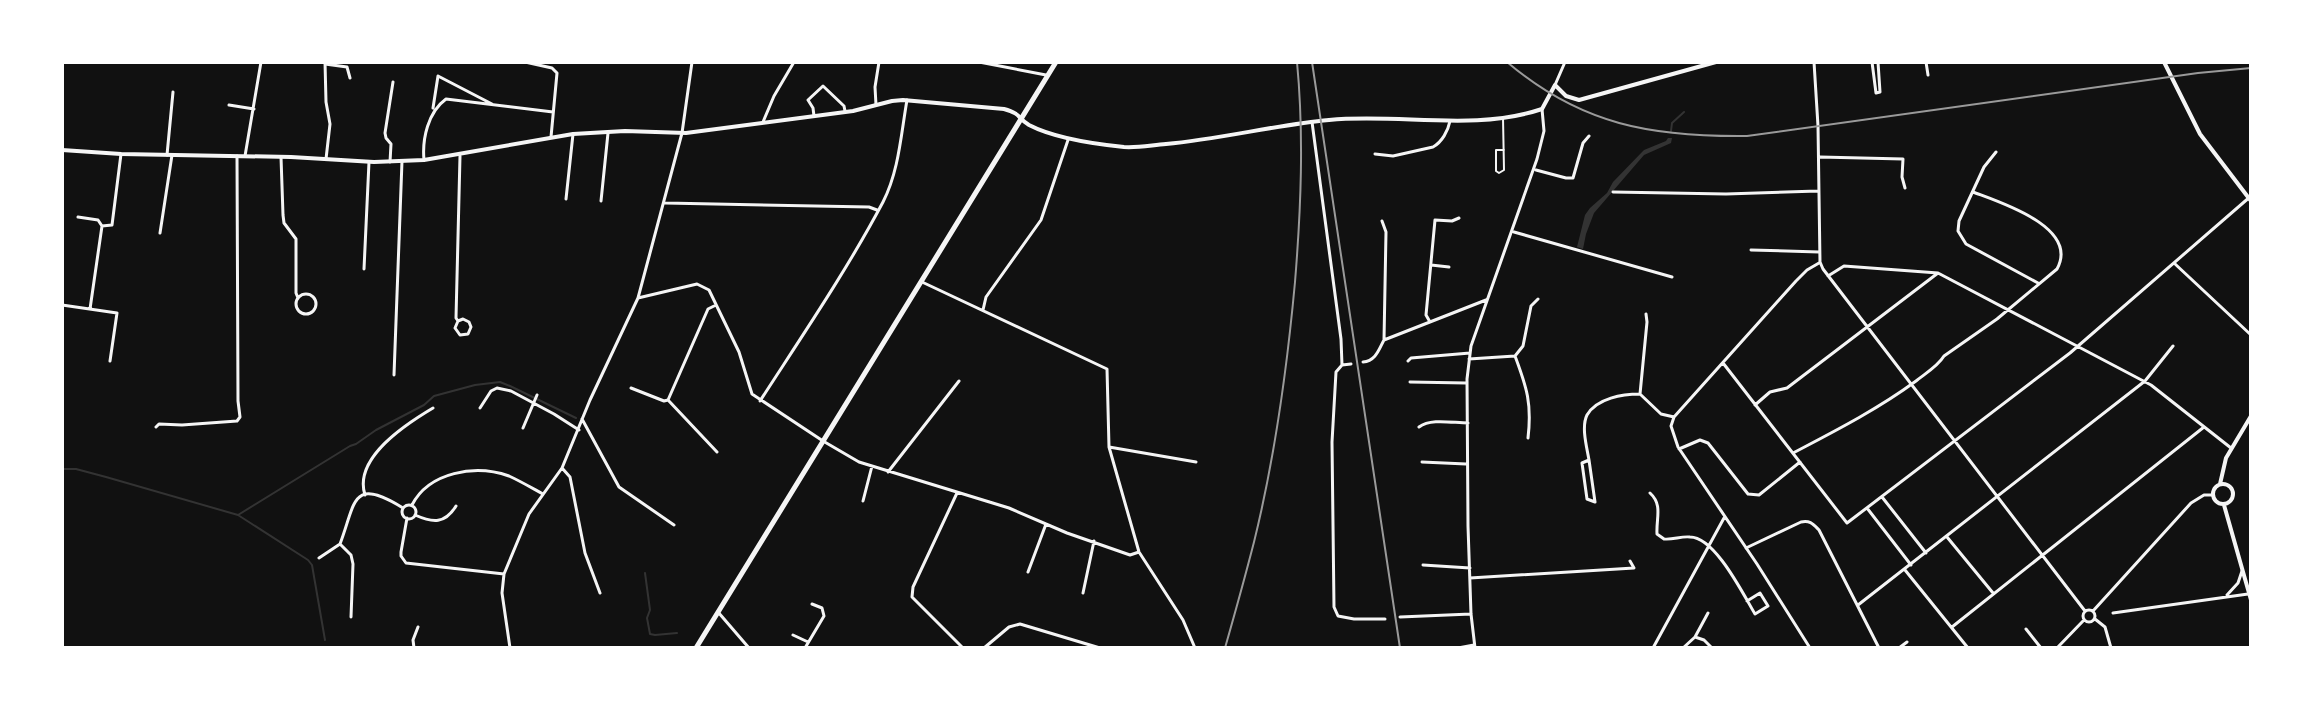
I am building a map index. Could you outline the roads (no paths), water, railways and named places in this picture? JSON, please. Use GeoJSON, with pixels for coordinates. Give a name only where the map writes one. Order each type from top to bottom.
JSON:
{"type":"FeatureCollection","features":[{"type":"Feature","properties":{"kind":"main road"},"geometry":{"type":"LineString","coordinates":[[696,648],[1056,62]]}},
{"type":"Feature","properties":{"kind":"street"},"geometry":{"type":"LineString","coordinates":[[245,156],[261,62]]}},
{"type":"Feature","properties":{"kind":"street"},"geometry":{"type":"LineString","coordinates":[[525,62],[552,68],[557,73],[551,137]]}},
{"type":"Feature","properties":{"kind":"street"},"geometry":{"type":"LineString","coordinates":[[510,648],[502,593],[504,574],[529,514],[562,468],[638,298],[682,133],[692,62]]}},
{"type":"Feature","properties":{"kind":"street"},"geometry":{"type":"LineString","coordinates":[[763,122],[794,62]]}},
{"type":"Feature","properties":{"kind":"street"},"geometry":{"type":"LineString","coordinates":[[876,105],[879,62]]}},
{"type":"Feature","properties":{"kind":"street"},"geometry":{"type":"LineString","coordinates":[[979,62],[1048,75]]}},
{"type":"Feature","properties":{"kind":"street"},"geometry":{"type":"LineString","coordinates":[[62,147],[121,154],[390,162],[460,156],[573,134],[609,131],[682,133],[845,112],[907,100],[1004,109],[1016,113],[1027,124],[1069,138],[1127,147],[1198,141],[1312,121],[1450,121],[1503,117],[1542,109],[1565,62]]}},
{"type":"Feature","properties":{"kind":"street"},"geometry":{"type":"LineString","coordinates":[[1549,100],[1556,96],[1579,100],[1716,62]]}},
{"type":"Feature","properties":{"kind":"street"},"geometry":{"type":"LineString","coordinates":[[1814,62],[1820,262],[1910,385],[2085,611]]}},
{"type":"Feature","properties":{"kind":"street"},"geometry":{"type":"LineString","coordinates":[[1872,62],[1876,93],[1880,92],[1878,62]]}},
{"type":"Feature","properties":{"kind":"street"},"geometry":{"type":"LineString","coordinates":[[1926,62],[1928,75]]}},
{"type":"Feature","properties":{"kind":"street"},"geometry":{"type":"LineString","coordinates":[[1723,363],[1847,523],[2078,347],[2250,198],[2200,134],[2164,62]]}},
{"type":"Feature","properties":{"kind":"street"},"geometry":{"type":"LineString","coordinates":[[326,159],[330,124],[325,63],[347,67],[350,78]]}},
{"type":"Feature","properties":{"kind":"street"},"geometry":{"type":"LineString","coordinates":[[433,112],[438,76],[493,105]]}},
{"type":"Feature","properties":{"kind":"street"},"geometry":{"type":"LineString","coordinates":[[390,162],[391,144],[385,133],[393,82]]}},
{"type":"Feature","properties":{"kind":"street"},"geometry":{"type":"LineString","coordinates":[[1555,85],[1566,96]]}},
{"type":"Feature","properties":{"kind":"street"},"geometry":{"type":"LineString","coordinates":[[814,116],[808,100],[823,86],[844,106],[845,112]]}},
{"type":"Feature","properties":{"kind":"street"},"geometry":{"type":"LineString","coordinates":[[160,233],[173,92]]}},
{"type":"Feature","properties":{"kind":"street"},"geometry":{"type":"LineString","coordinates":[[424,160],[429,120],[446,99],[553,112]]}},
{"type":"Feature","properties":{"kind":"street"},"geometry":{"type":"LineString","coordinates":[[760,401],[883,202],[895,168],[907,100]]}},
{"type":"Feature","properties":{"kind":"street"},"geometry":{"type":"LineString","coordinates":[[229,105],[254,109]]}},
{"type":"Feature","properties":{"kind":"street"},"geometry":{"type":"LineString","coordinates":[[1458,648],[1475,647],[1471,614],[1468,464],[1467,383],[1470,356],[1475,330],[1534,170],[1544,131],[1542,109]]}},
{"type":"Feature","properties":{"kind":"street"},"geometry":{"type":"LineString","coordinates":[[1312,121],[1341,339],[1342,365],[1336,372],[1332,442],[1334,607],[1338,616],[1385,619]]}},
{"type":"Feature","properties":{"kind":"street"},"geometry":{"type":"LineString","coordinates":[[1375,154],[1393,156],[1433,147],[1439,144],[1450,121]]}},
{"type":"Feature","properties":{"kind":"street"},"geometry":{"type":"LineString","coordinates":[[601,201],[609,131]]}},
{"type":"Feature","properties":{"kind":"street"},"geometry":{"type":"LineString","coordinates":[[566,199],[573,134]]}},
{"type":"Feature","properties":{"kind":"street"},"geometry":{"type":"LineString","coordinates":[[1534,170],[1573,178],[1583,143],[1589,136]]}},
{"type":"Feature","properties":{"kind":"street"},"geometry":{"type":"LineString","coordinates":[[983,310],[986,297],[1041,220],[1069,138]]}},
{"type":"Feature","properties":{"kind":"street"},"geometry":{"type":"LineString","coordinates":[[1996,152],[1984,167],[1958,226],[1961,239],[2038,283]]}},
{"type":"Feature","properties":{"kind":"street"},"geometry":{"type":"LineString","coordinates":[[102,226],[112,225],[121,154]]}},
{"type":"Feature","properties":{"kind":"street"},"geometry":{"type":"LineString","coordinates":[[156,427],[159,424],[237,421],[240,417],[237,156]]}},
{"type":"Feature","properties":{"kind":"street"},"geometry":{"type":"LineString","coordinates":[[458,321],[463,319],[469,322],[471,330],[468,334],[463,336],[455,328],[458,321],[460,156]]}},
{"type":"Feature","properties":{"kind":"street"},"geometry":{"type":"LineString","coordinates":[[281,157],[284,223],[296,239],[297,307],[305,314],[314,311],[316,303],[313,297],[305,294],[298,298]]}},
{"type":"Feature","properties":{"kind":"street"},"geometry":{"type":"LineString","coordinates":[[1819,157],[1903,159],[1905,188]]}},
{"type":"Feature","properties":{"kind":"street"},"geometry":{"type":"LineString","coordinates":[[394,375],[402,161]]}},
{"type":"Feature","properties":{"kind":"street"},"geometry":{"type":"LineString","coordinates":[[364,269],[369,162]]}},
{"type":"Feature","properties":{"kind":"street"},"geometry":{"type":"LineString","coordinates":[[1613,192],[1726,194],[1818,191]]}},
{"type":"Feature","properties":{"kind":"street"},"geometry":{"type":"LineString","coordinates":[[1793,453],[1878,407],[1910,385],[2057,269],[2061,262],[2056,240],[2042,225],[2026,213],[1973,192]]}},
{"type":"Feature","properties":{"kind":"street"},"geometry":{"type":"LineString","coordinates":[[663,203],[869,207],[877,210]]}},
{"type":"Feature","properties":{"kind":"street"},"geometry":{"type":"LineString","coordinates":[[78,217],[98,220],[102,226],[90,309]]}},
{"type":"Feature","properties":{"kind":"street"},"geometry":{"type":"LineString","coordinates":[[1430,322],[1426,315],[1435,220],[1452,221],[1459,218]]}},
{"type":"Feature","properties":{"kind":"street"},"geometry":{"type":"LineString","coordinates":[[1363,362],[1374,358],[1384,340],[1386,232],[1382,221]]}},
{"type":"Feature","properties":{"kind":"street"},"geometry":{"type":"LineString","coordinates":[[1512,231],[1672,277]]}},
{"type":"Feature","properties":{"kind":"street"},"geometry":{"type":"LineString","coordinates":[[1751,250],[1820,252]]}},
{"type":"Feature","properties":{"kind":"street"},"geometry":{"type":"LineString","coordinates":[[1810,648],[1679,449],[1671,426],[1674,417],[1796,281],[1820,262]]}},
{"type":"Feature","properties":{"kind":"street"},"geometry":{"type":"LineString","coordinates":[[2174,263],[2251,335]]}},
{"type":"Feature","properties":{"kind":"street"},"geometry":{"type":"LineString","coordinates":[[1431,265],[1449,267]]}},
{"type":"Feature","properties":{"kind":"street"},"geometry":{"type":"LineString","coordinates":[[1828,276],[1844,266],[1938,273],[2145,381],[2231,449]]}},
{"type":"Feature","properties":{"kind":"street"},"geometry":{"type":"LineString","coordinates":[[1755,405],[1770,392],[1787,388],[1938,273]]}},
{"type":"Feature","properties":{"kind":"street"},"geometry":{"type":"LineString","coordinates":[[922,282],[1107,369],[1109,447],[1139,552],[1183,620],[1195,648]]}},
{"type":"Feature","properties":{"kind":"street"},"geometry":{"type":"LineString","coordinates":[[638,298],[697,284],[709,290],[739,352],[752,394],[859,462],[1009,508],[1130,555],[1139,552]]}},
{"type":"Feature","properties":{"kind":"street"},"geometry":{"type":"LineString","coordinates":[[1515,356],[1523,346],[1531,306],[1538,299]]}},
{"type":"Feature","properties":{"kind":"street"},"geometry":{"type":"LineString","coordinates":[[1384,340],[1486,300]]}},
{"type":"Feature","properties":{"kind":"street"},"geometry":{"type":"LineString","coordinates":[[62,305],[117,313],[110,361]]}},
{"type":"Feature","properties":{"kind":"street"},"geometry":{"type":"LineString","coordinates":[[668,400],[708,309],[716,305]]}},
{"type":"Feature","properties":{"kind":"street"},"geometry":{"type":"LineString","coordinates":[[1640,394],[1646,314]]}},
{"type":"Feature","properties":{"kind":"street"},"geometry":{"type":"LineString","coordinates":[[1858,605],[2145,381],[2173,346]]}},
{"type":"Feature","properties":{"kind":"street"},"geometry":{"type":"LineString","coordinates":[[1408,361],[1411,358],[1515,356]]}},
{"type":"Feature","properties":{"kind":"street"},"geometry":{"type":"LineString","coordinates":[[1515,356],[1528,389],[1528,438]]}},
{"type":"Feature","properties":{"kind":"street"},"geometry":{"type":"LineString","coordinates":[[1342,365],[1351,364]]}},
{"type":"Feature","properties":{"kind":"street"},"geometry":{"type":"LineString","coordinates":[[504,388],[505,381]]}},
{"type":"Feature","properties":{"kind":"street"},"geometry":{"type":"LineString","coordinates":[[888,472],[959,381]]}},
{"type":"Feature","properties":{"kind":"street"},"geometry":{"type":"LineString","coordinates":[[1410,382],[1467,383]]}},
{"type":"Feature","properties":{"kind":"street"},"geometry":{"type":"LineString","coordinates":[[480,408],[491,391],[504,388],[579,430]]}},
{"type":"Feature","properties":{"kind":"street"},"geometry":{"type":"LineString","coordinates":[[631,388],[668,400],[717,452]]}},
{"type":"Feature","properties":{"kind":"street"},"geometry":{"type":"LineString","coordinates":[[1589,460],[1582,463],[1587,499],[1595,502],[1585,429],[1587,416],[1597,406],[1621,394],[1640,394],[1661,414],[1674,417]]}},
{"type":"Feature","properties":{"kind":"street"},"geometry":{"type":"LineString","coordinates":[[523,428],[537,395]]}},
{"type":"Feature","properties":{"kind":"street"},"geometry":{"type":"LineString","coordinates":[[365,495],[365,469],[402,429],[433,408]]}},
{"type":"Feature","properties":{"kind":"street"},"geometry":{"type":"LineString","coordinates":[[2220,484],[2227,485],[2233,492],[2231,502],[2224,505],[2215,501],[2215,488],[2220,484],[2223,463],[2251,416]]}},
{"type":"Feature","properties":{"kind":"street"},"geometry":{"type":"LineString","coordinates":[[582,419],[619,487],[674,525]]}},
{"type":"Feature","properties":{"kind":"street"},"geometry":{"type":"LineString","coordinates":[[1419,427],[1431,422],[1468,423]]}},
{"type":"Feature","properties":{"kind":"street"},"geometry":{"type":"LineString","coordinates":[[1952,627],[2204,427]]}},
{"type":"Feature","properties":{"kind":"street"},"geometry":{"type":"LineString","coordinates":[[1679,449],[1700,440],[1708,443],[1748,494],[1754,496],[1800,462]]}},
{"type":"Feature","properties":{"kind":"street"},"geometry":{"type":"LineString","coordinates":[[1109,447],[1196,462]]}},
{"type":"Feature","properties":{"kind":"street"},"geometry":{"type":"LineString","coordinates":[[1422,462],[1468,464]]}},
{"type":"Feature","properties":{"kind":"street"},"geometry":{"type":"LineString","coordinates":[[863,501],[872,466]]}},
{"type":"Feature","properties":{"kind":"street"},"geometry":{"type":"LineString","coordinates":[[562,468],[570,477],[585,553],[600,593]]}},
{"type":"Feature","properties":{"kind":"street"},"geometry":{"type":"LineString","coordinates":[[403,508],[412,505],[419,494],[435,481],[463,471],[507,476],[543,494]]}},
{"type":"Feature","properties":{"kind":"street"},"geometry":{"type":"LineString","coordinates":[[957,493],[913,587],[912,597],[963,648]]}},
{"type":"Feature","properties":{"kind":"street"},"geometry":{"type":"LineString","coordinates":[[1650,493],[1659,506],[1657,534],[1673,540],[1692,536],[1709,546],[1755,614],[1768,606],[1760,593],[1747,601]]}},
{"type":"Feature","properties":{"kind":"street"},"geometry":{"type":"LineString","coordinates":[[319,558],[340,544],[350,509],[365,495],[383,495],[403,508]]}},
{"type":"Feature","properties":{"kind":"street"},"geometry":{"type":"LineString","coordinates":[[2085,611],[2093,611],[2191,503],[2204,495],[2213,495]]}},
{"type":"Feature","properties":{"kind":"street"},"geometry":{"type":"LineString","coordinates":[[1882,497],[1926,553]]}},
{"type":"Feature","properties":{"kind":"street"},"geometry":{"type":"LineString","coordinates":[[412,505],[415,515]]}},
{"type":"Feature","properties":{"kind":"street"},"geometry":{"type":"LineString","coordinates":[[2113,613],[2250,596],[2224,505]]}},
{"type":"Feature","properties":{"kind":"street"},"geometry":{"type":"LineString","coordinates":[[407,518],[415,515],[429,521],[441,520],[451,514],[456,506]]}},
{"type":"Feature","properties":{"kind":"street"},"geometry":{"type":"LineString","coordinates":[[403,508],[407,518],[401,552],[406,563],[504,574]]}},
{"type":"Feature","properties":{"kind":"street"},"geometry":{"type":"LineString","coordinates":[[1867,508],[1911,565]]}},
{"type":"Feature","properties":{"kind":"street"},"geometry":{"type":"LineString","coordinates":[[1653,648],[1725,517]]}},
{"type":"Feature","properties":{"kind":"street"},"geometry":{"type":"LineString","coordinates":[[1746,548],[1801,522],[1807,520],[1813,523],[1879,648]]}},
{"type":"Feature","properties":{"kind":"street"},"geometry":{"type":"LineString","coordinates":[[1028,572],[1046,524]]}},
{"type":"Feature","properties":{"kind":"street"},"geometry":{"type":"LineString","coordinates":[[1947,537],[1993,593]]}},
{"type":"Feature","properties":{"kind":"street"},"geometry":{"type":"LineString","coordinates":[[1083,593],[1094,541]]}},
{"type":"Feature","properties":{"kind":"street"},"geometry":{"type":"LineString","coordinates":[[340,544],[351,555],[353,564],[351,617]]}},
{"type":"Feature","properties":{"kind":"street"},"geometry":{"type":"LineString","coordinates":[[1470,578],[1634,568],[1630,561]]}},
{"type":"Feature","properties":{"kind":"street"},"geometry":{"type":"LineString","coordinates":[[1423,565],[1470,568]]}},
{"type":"Feature","properties":{"kind":"street"},"geometry":{"type":"LineString","coordinates":[[1905,570],[1968,648]]}},
{"type":"Feature","properties":{"kind":"street"},"geometry":{"type":"LineString","coordinates":[[2224,597],[2238,583],[2242,570]]}},
{"type":"Feature","properties":{"kind":"street"},"geometry":{"type":"LineString","coordinates":[[805,648],[824,616],[822,608],[812,604]]}},
{"type":"Feature","properties":{"kind":"street"},"geometry":{"type":"LineString","coordinates":[[2057,648],[2084,620],[2085,611]]}},
{"type":"Feature","properties":{"kind":"street"},"geometry":{"type":"LineString","coordinates":[[2093,611],[2095,619],[2105,627],[2111,648]]}},
{"type":"Feature","properties":{"kind":"street"},"geometry":{"type":"LineString","coordinates":[[718,612],[749,648]]}},
{"type":"Feature","properties":{"kind":"street"},"geometry":{"type":"LineString","coordinates":[[1683,648],[1695,637],[1708,613]]}},
{"type":"Feature","properties":{"kind":"street"},"geometry":{"type":"LineString","coordinates":[[1400,617],[1471,614]]}},
{"type":"Feature","properties":{"kind":"street"},"geometry":{"type":"LineString","coordinates":[[2084,620],[2090,622],[2095,619]]}},
{"type":"Feature","properties":{"kind":"street"},"geometry":{"type":"LineString","coordinates":[[984,648],[1009,627],[1020,624],[1100,648]]}},
{"type":"Feature","properties":{"kind":"street"},"geometry":{"type":"LineString","coordinates":[[414,648],[413,640],[418,627]]}},
{"type":"Feature","properties":{"kind":"street"},"geometry":{"type":"LineString","coordinates":[[2026,629],[2041,648]]}},
{"type":"Feature","properties":{"kind":"street"},"geometry":{"type":"LineString","coordinates":[[793,635],[808,642]]}},
{"type":"Feature","properties":{"kind":"street"},"geometry":{"type":"LineString","coordinates":[[1695,637],[1712,648]]}},
{"type":"Feature","properties":{"kind":"street"},"geometry":{"type":"LineString","coordinates":[[1899,648],[1907,642]]}},
{"type":"Feature","properties":{"kind":"lane"},"geometry":{"type":"LineString","coordinates":[[1503,117],[1504,150],[1504,170],[1499,173],[1496,171],[1496,150],[1504,150]]}},
{"type":"Feature","properties":{"kind":"waterway"},"geometry":{"type":"LineString","coordinates":[[1671,131],[1672,123],[1684,112]]}},
{"type":"Feature","properties":{"kind":"waterway"},"geometry":{"type":"LineString","coordinates":[[62,469],[76,469],[238,515],[376,430],[424,405],[434,396],[500,382],[576,418]]}},
{"type":"Feature","properties":{"kind":"waterway"},"geometry":{"type":"LineString","coordinates":[[238,515],[312,565],[325,640]]}},
{"type":"Feature","properties":{"kind":"waterway"},"geometry":{"type":"LineString","coordinates":[[645,573],[650,634],[677,633]]}},
{"type":"Feature","properties":{"kind":"railway"},"geometry":{"type":"LineString","coordinates":[[1225,648],[1261,510],[1288,347],[1300,199],[1297,62]]}},
{"type":"Feature","properties":{"kind":"railway"},"geometry":{"type":"LineString","coordinates":[[1312,62],[1400,648]]}},
{"type":"Feature","properties":{"kind":"railway"},"geometry":{"type":"LineString","coordinates":[[1507,62],[1562,100],[1590,113],[1649,130],[1712,136],[1747,136],[2251,68]]}}]}
